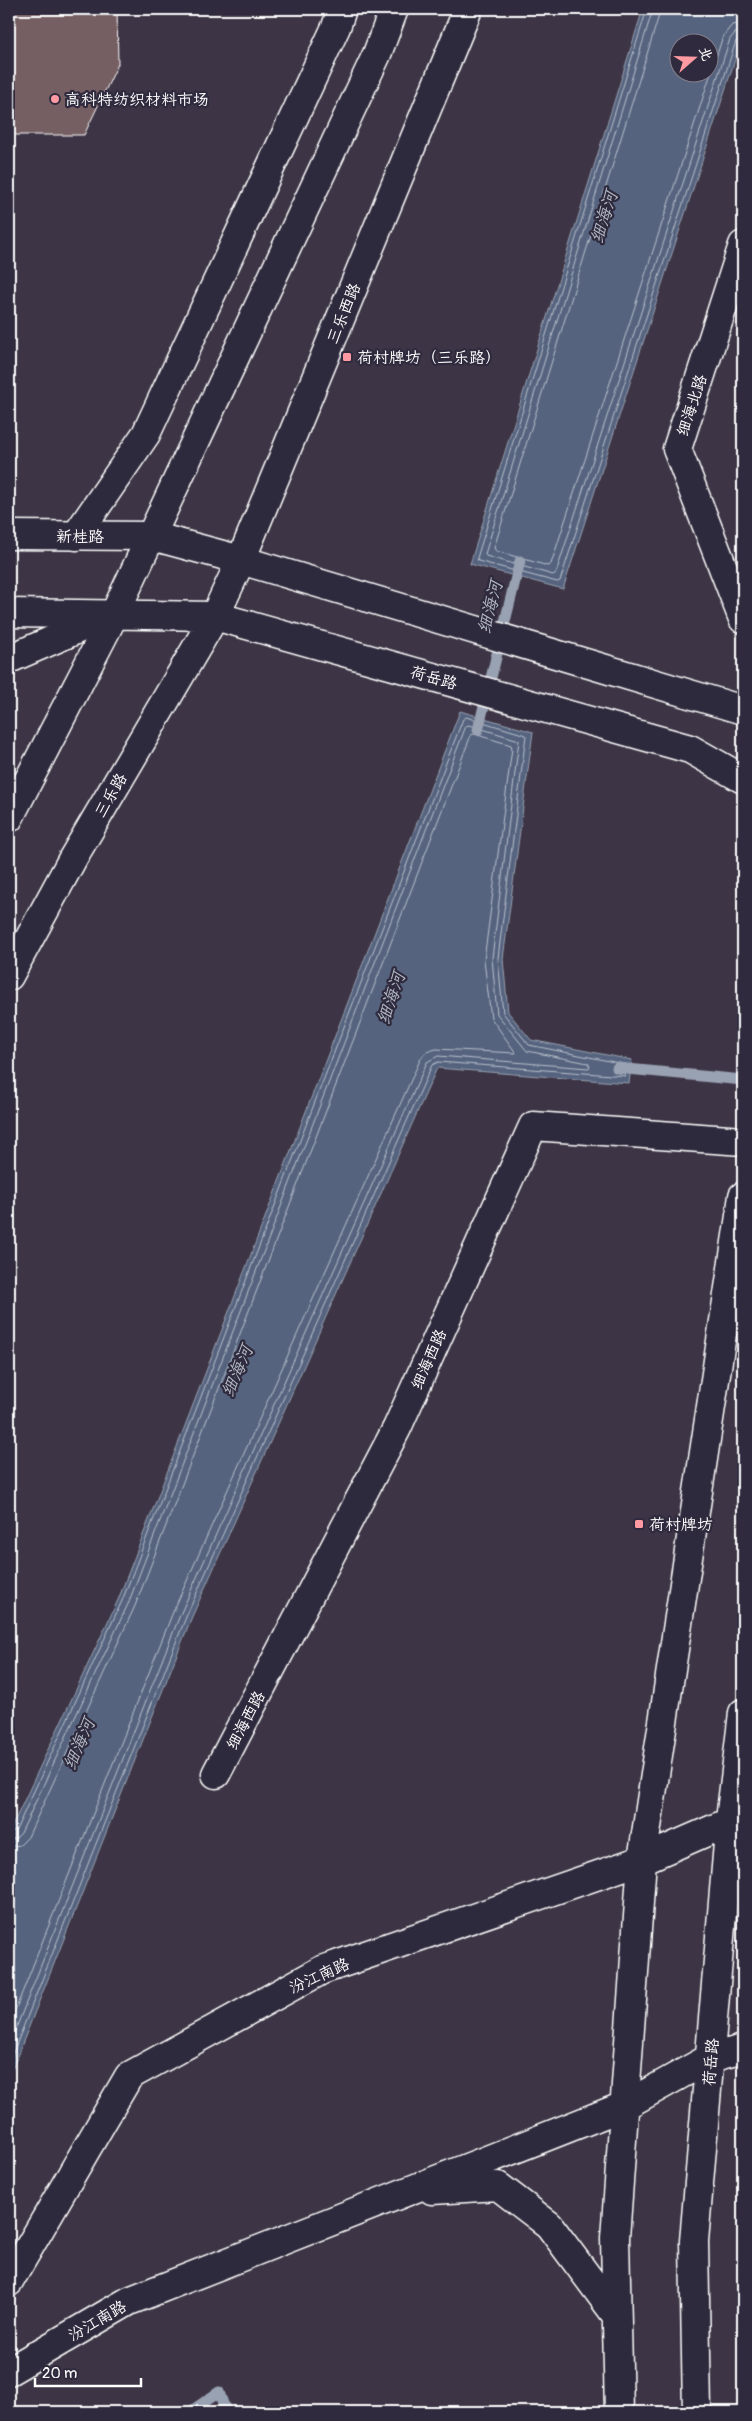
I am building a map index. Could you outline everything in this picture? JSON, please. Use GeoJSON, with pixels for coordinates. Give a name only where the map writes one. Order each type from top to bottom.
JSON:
{"type":"FeatureCollection","features":[{"type":"Feature","properties":{"kind":"main road"},"geometry":{"type":"LineString","coordinates":[[76,536],[146,434],[328,45],[342,9]]}},
{"type":"Feature","properties":{"kind":"main road"},"geometry":{"type":"LineString","coordinates":[[9,818],[115,614],[377,54],[394,9]]}},
{"type":"Feature","properties":{"kind":"main road","name":"三乐西路"},"geometry":{"type":"LineString","coordinates":[[215,616],[241,560],[468,9]]}},
{"type":"Feature","properties":{"kind":"main road","name":"细海北路"},"geometry":{"type":"LineString","coordinates":[[743,245],[677,449],[743,619]]}},
{"type":"Feature","properties":{"kind":"main road","name":"新桂路"},"geometry":{"type":"LineString","coordinates":[[9,536],[152,536]]}},
{"type":"Feature","properties":{"kind":"main road"},"geometry":{"type":"LineString","coordinates":[[152,536],[241,560],[743,710]]}},
{"type":"Feature","properties":{"kind":"main road"},"geometry":{"type":"LineString","coordinates":[[9,612],[115,614]]}},
{"type":"Feature","properties":{"kind":"main road"},"geometry":{"type":"LineString","coordinates":[[9,659],[115,614]]}},
{"type":"Feature","properties":{"kind":"main road","name":"荷岳路"},"geometry":{"type":"LineString","coordinates":[[115,614],[215,616],[690,749],[743,779]]}},
{"type":"Feature","properties":{"kind":"main road","name":"三乐路"},"geometry":{"type":"LineString","coordinates":[[9,976],[73,858],[215,616]]}},
{"type":"Feature","properties":{"kind":"main road","name":"细海西路"},"geometry":{"type":"LineString","coordinates":[[216,1774],[397,1428],[533,1126],[743,1141]]}},
{"type":"Feature","properties":{"kind":"main road"},"geometry":{"type":"LineString","coordinates":[[618,2412],[615,2238],[642,1860],[743,1196]]}},
{"type":"Feature","properties":{"kind":"main road","name":"荷岳路"},"geometry":{"type":"LineString","coordinates":[[697,2412],[694,2241],[710,2058],[736,1818],[743,1712]]}},
{"type":"Feature","properties":{"kind":"main road","name":"汾江南路"},"geometry":{"type":"LineString","coordinates":[[9,2282],[129,2076],[322,1970],[642,1860],[736,1818]]}},
{"type":"Feature","properties":{"kind":"main road","name":"汾江南路"},"geometry":{"type":"LineString","coordinates":[[9,2371],[129,2301],[624,2106],[710,2058],[743,2049]]}},
{"type":"Feature","properties":{"kind":"main road"},"geometry":{"type":"LineString","coordinates":[[408,2191],[498,2186],[550,2225],[616,2316]]}},
{"type":"Feature","properties":{"kind":"water"},"geometry":{"type":"Polygon","coordinates":[[[643,9],[743,9],[743,35],[563,589],[470,564],[643,9]]]}},
{"type":"Feature","properties":{"kind":"water"},"geometry":{"type":"Polygon","coordinates":[[[460,711],[533,732],[503,959],[508,1012],[531,1040],[632,1060],[629,1083],[437,1068],[191,1619],[9,2077],[9,1833],[118,1600],[460,711]]]}},
{"type":"Feature","properties":{"kind":"building","name":"高科特纺织材料市场"},"geometry":{"type":"Polygon","coordinates":[[[9,9],[117,9],[118,64],[84,135],[9,135],[9,9]]]}},
{"type":"Feature","properties":{"kind":"waterway","name":"细海河"},"geometry":{"type":"LineString","coordinates":[[478,730],[520,561]]}},
{"type":"Feature","properties":{"kind":"waterway"},"geometry":{"type":"LineString","coordinates":[[617,1068],[743,1080]]}},
{"type":"Feature","properties":{"kind":"waterway"},"geometry":{"type":"LineString","coordinates":[[190,2412],[219,2392],[226,2412]]}},
{"type":"Feature","properties":{"kind":"place","name":"高科特纺织材料市场"},"geometry":{"type":"Point","coordinates":[55,99]}},
{"type":"Feature","properties":{"kind":"place","name":"荷村牌坊（三乐路）"},"geometry":{"type":"Point","coordinates":[347,357]}},
{"type":"Feature","properties":{"kind":"place","name":"荷村牌坊"},"geometry":{"type":"Point","coordinates":[639,1524]}}]}
